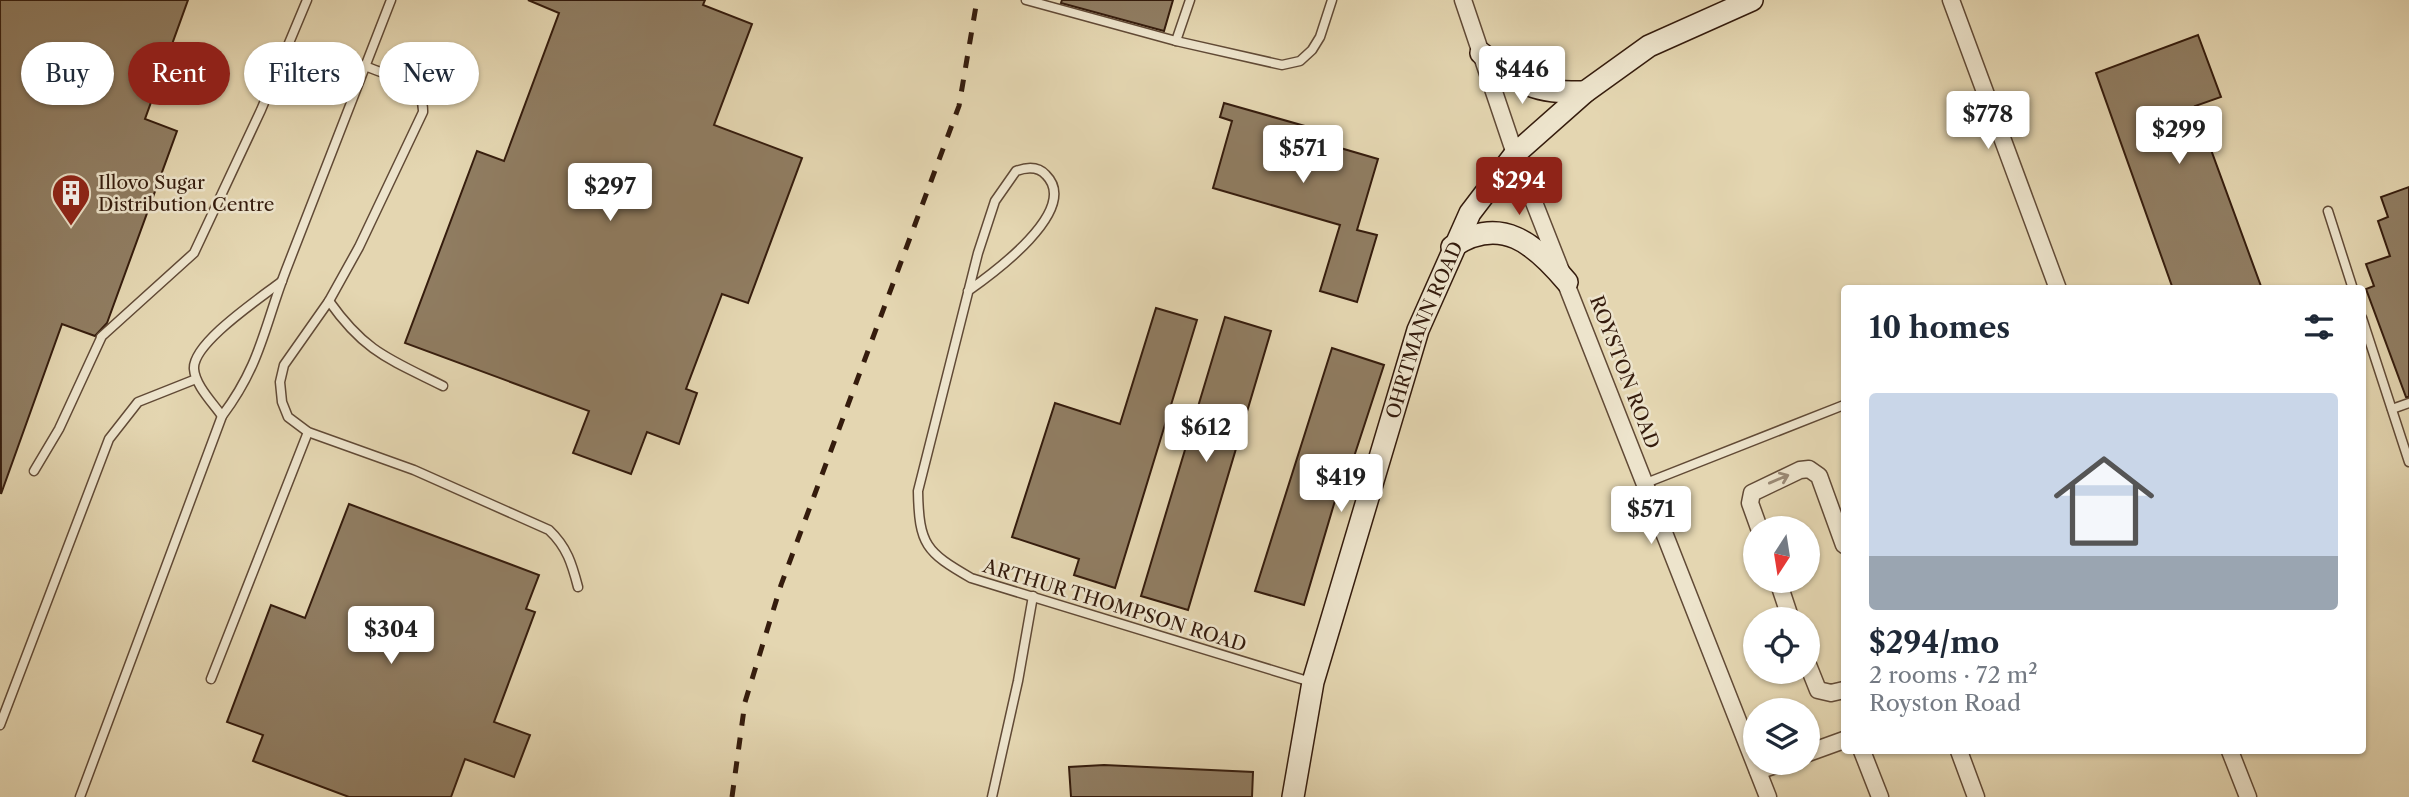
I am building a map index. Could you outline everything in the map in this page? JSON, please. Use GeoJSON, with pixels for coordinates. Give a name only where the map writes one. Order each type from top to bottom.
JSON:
{"type":"FeatureCollection","features":[{"type":"Feature","properties":{"kind":"main road","name":"OHRTMANN ROAD"},"geometry":{"type":"LineString","coordinates":[[1293,797],[1313,682],[1418,330],[1452,247],[1470,213],[1516,154],[1586,92],[1649,46],[1752,0]]}},
{"type":"Feature","properties":{"kind":"main road"},"geometry":{"type":"LineString","coordinates":[[1481,53],[1518,83],[1532,88],[1586,92]]}},
{"type":"Feature","properties":{"kind":"main road"},"geometry":{"type":"LineString","coordinates":[[1452,247],[1467,237],[1482,233],[1506,234],[1530,244],[1567,282]]}},
{"type":"Feature","properties":{"kind":"street","name":"ROYSTON ROAD"},"geometry":{"type":"LineString","coordinates":[[1463,0],[1516,154],[1743,732]]}},
{"type":"Feature","properties":{"kind":"street"},"geometry":{"type":"LineString","coordinates":[[1951,0],[2057,285]]}},
{"type":"Feature","properties":{"kind":"street"},"geometry":{"type":"LineString","coordinates":[[1755,516],[1750,503],[1752,493],[1800,470],[1809,469],[1819,476],[1841,537]]}},
{"type":"Feature","properties":{"kind":"street"},"geometry":{"type":"LineString","coordinates":[[1816,684],[1818,690],[1830,693],[1841,691]]}},
{"type":"Feature","properties":{"kind":"street"},"geometry":{"type":"LineString","coordinates":[[1820,749],[1841,741]]}},
{"type":"Feature","properties":{"kind":"street"},"geometry":{"type":"LineString","coordinates":[[1863,754],[1880,797]]}},
{"type":"Feature","properties":{"kind":"street"},"geometry":{"type":"LineString","coordinates":[[1960,754],[1976,797]]}},
{"type":"Feature","properties":{"kind":"street"},"geometry":{"type":"LineString","coordinates":[[2232,754],[2248,797]]}},
{"type":"Feature","properties":{"kind":"street","name":"ROYSTON ROAD"},"geometry":{"type":"LineString","coordinates":[[1760,775],[1768,797]]}},
{"type":"Feature","properties":{"kind":"lane"},"geometry":{"type":"LineString","coordinates":[[34,471],[59,429],[101,338],[194,253],[261,110],[307,0]]}},
{"type":"Feature","properties":{"kind":"lane"},"geometry":{"type":"LineString","coordinates":[[391,0],[365,66],[412,86],[421,95],[422,112],[359,247],[329,302],[292,349],[280,382],[282,402],[288,417],[308,432],[414,470],[549,530],[561,542],[569,556],[578,587]]}},
{"type":"Feature","properties":{"kind":"lane"},"geometry":{"type":"LineString","coordinates":[[1026,0],[1176,41],[1282,65],[1291,64],[1312,50],[1320,37],[1332,0]]}},
{"type":"Feature","properties":{"kind":"lane"},"geometry":{"type":"LineString","coordinates":[[1176,41],[1190,0]]}},
{"type":"Feature","properties":{"kind":"lane"},"geometry":{"type":"LineString","coordinates":[[80,797],[222,416],[255,365],[282,281],[350,105]]}},
{"type":"Feature","properties":{"kind":"lane","name":"ARTHUR THOMPSON ROAD"},"geometry":{"type":"LineString","coordinates":[[968,291],[1009,260],[1041,229],[1054,197],[1049,178],[1042,172],[1031,167],[1016,171],[995,201],[968,291],[918,491],[919,522],[926,543],[936,558],[971,578],[1313,682]]}},
{"type":"Feature","properties":{"kind":"lane"},"geometry":{"type":"LineString","coordinates":[[2328,212],[2352,285]]}},
{"type":"Feature","properties":{"kind":"lane"},"geometry":{"type":"LineString","coordinates":[[222,416],[196,379],[194,365],[205,347],[231,321],[282,281]]}},
{"type":"Feature","properties":{"kind":"lane"},"geometry":{"type":"LineString","coordinates":[[329,302],[357,338],[378,354],[443,386]]}},
{"type":"Feature","properties":{"kind":"lane"},"geometry":{"type":"LineString","coordinates":[[2366,330],[2409,462]]}},
{"type":"Feature","properties":{"kind":"lane"},"geometry":{"type":"LineString","coordinates":[[0,725],[109,439],[138,402],[196,379]]}},
{"type":"Feature","properties":{"kind":"lane"},"geometry":{"type":"LineString","coordinates":[[2392,409],[2409,402]]}},
{"type":"Feature","properties":{"kind":"lane"},"geometry":{"type":"LineString","coordinates":[[1646,483],[1841,406]]}},
{"type":"Feature","properties":{"kind":"lane"},"geometry":{"type":"LineString","coordinates":[[211,678],[308,432]]}},
{"type":"Feature","properties":{"kind":"lane"},"geometry":{"type":"LineString","coordinates":[[992,797],[1018,681],[1033,596]]}},
{"type":"Feature","properties":{"kind":"building","name":"Illovo Sugar Distribution Centre"},"geometry":{"type":"Polygon","coordinates":[[[0,0],[188,0],[173,42],[128,42],[128,105],[150,105],[145,119],[177,131],[107,323],[95,336],[62,324],[1,494],[0,0]]]}},
{"type":"Feature","properties":{"kind":"building"},"geometry":{"type":"Polygon","coordinates":[[[528,0],[705,0],[703,5],[752,24],[714,125],[802,158],[748,303],[722,294],[686,389],[697,393],[679,444],[647,432],[631,474],[573,453],[589,411],[405,343],[477,151],[504,161],[559,13],[528,0]]]}},
{"type":"Feature","properties":{"kind":"building"},"geometry":{"type":"Polygon","coordinates":[[[1062,0],[1173,0],[1164,31],[1061,3],[1062,0]]]}},
{"type":"Feature","properties":{"kind":"building"},"geometry":{"type":"Polygon","coordinates":[[[2198,35],[2221,97],[2195,106],[2261,285],[2172,285],[2096,73],[2198,35]]]}},
{"type":"Feature","properties":{"kind":"building"},"geometry":{"type":"Polygon","coordinates":[[[1224,103],[1340,136],[1337,147],[1378,159],[1357,230],[1377,235],[1357,302],[1320,291],[1340,225],[1213,188],[1232,121],[1220,117],[1224,103]]]}},
{"type":"Feature","properties":{"kind":"building"},"geometry":{"type":"Polygon","coordinates":[[[2409,187],[2409,397],[2406,397],[2366,289],[2374,286],[2366,264],[2390,256],[2378,221],[2388,217],[2381,197],[2409,187]]]}},
{"type":"Feature","properties":{"kind":"building"},"geometry":{"type":"Polygon","coordinates":[[[1156,308],[1197,320],[1115,588],[1074,575],[1079,559],[1012,537],[1055,403],[1120,424],[1156,308]]]}},
{"type":"Feature","properties":{"kind":"building"},"geometry":{"type":"Polygon","coordinates":[[[1225,317],[1271,331],[1188,610],[1141,596],[1225,317]]]}},
{"type":"Feature","properties":{"kind":"building"},"geometry":{"type":"Polygon","coordinates":[[[1332,348],[1384,365],[1350,469],[1345,467],[1304,605],[1255,591],[1332,348]]]}},
{"type":"Feature","properties":{"kind":"building"},"geometry":{"type":"Polygon","coordinates":[[[349,504],[539,575],[526,609],[535,612],[494,722],[530,735],[514,777],[465,759],[451,797],[349,797],[253,761],[263,735],[227,722],[271,605],[305,618],[349,504]]]}},
{"type":"Feature","properties":{"kind":"building"},"geometry":{"type":"Polygon","coordinates":[[[1104,765],[1253,772],[1252,797],[1071,797],[1069,767],[1104,765]]]}},
{"type":"Feature","properties":{"kind":"railway"},"geometry":{"type":"LineString","coordinates":[[732,797],[745,702],[781,585],[959,106],[977,0]]}},
{"type":"Feature","properties":{"kind":"place","name":"Illovo Sugar Distribution Centre"},"geometry":{"type":"Point","coordinates":[71,227]}}]}
